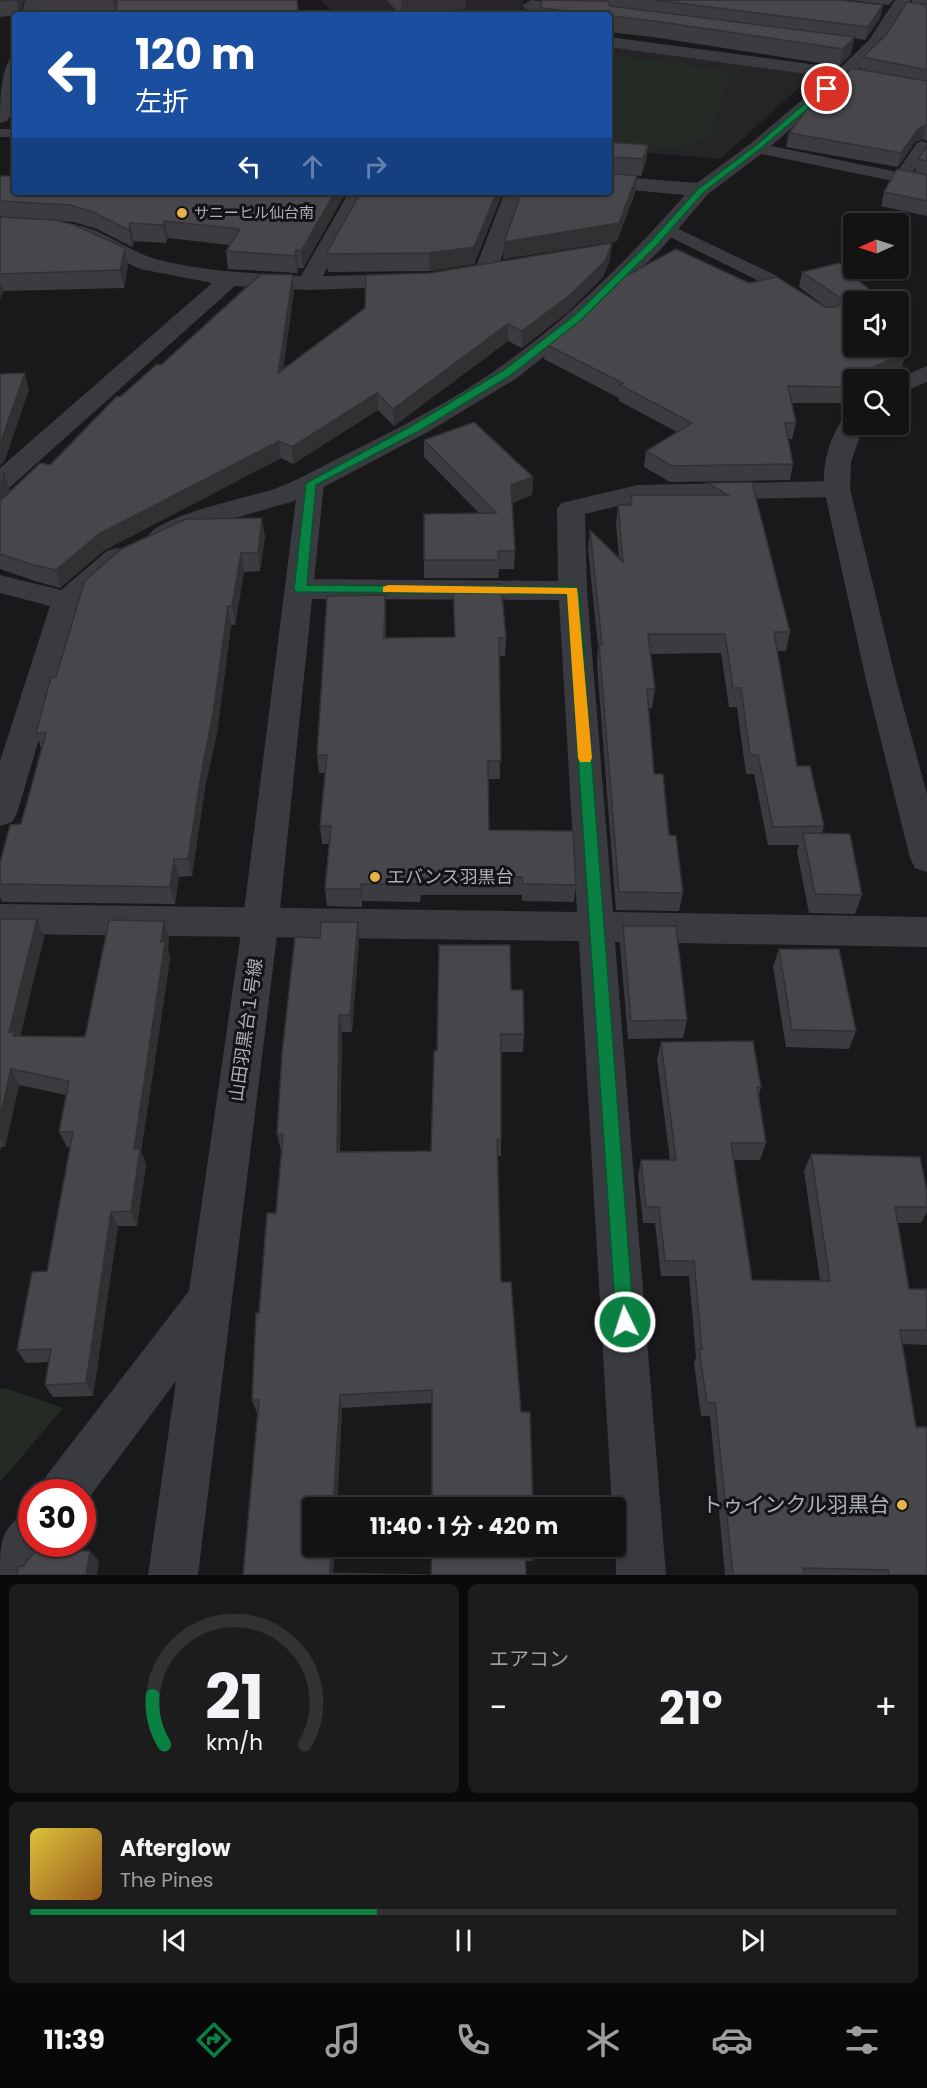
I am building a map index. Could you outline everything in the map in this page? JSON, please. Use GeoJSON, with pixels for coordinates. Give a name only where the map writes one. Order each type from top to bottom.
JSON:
{"type":"FeatureCollection","features":[{"type":"Feature","properties":{"kind":"street"},"geometry":{"type":"LineString","coordinates":[[531,7],[548,12]]}},
{"type":"Feature","properties":{"kind":"street"},"geometry":{"type":"LineString","coordinates":[[871,10],[898,7]]}},
{"type":"Feature","properties":{"kind":"street"},"geometry":{"type":"LineString","coordinates":[[0,813],[66,601],[114,559],[200,519],[281,496],[311,483],[417,428],[508,372],[578,318],[701,190],[855,76],[869,48],[898,7]]}},
{"type":"Feature","properties":{"kind":"street"},"geometry":{"type":"LineString","coordinates":[[612,30],[855,76]]}},
{"type":"Feature","properties":{"kind":"street"},"geometry":{"type":"LineString","coordinates":[[846,45],[869,48]]}},
{"type":"Feature","properties":{"kind":"street"},"geometry":{"type":"LineString","coordinates":[[0,117],[4,90],[12,71]]}},
{"type":"Feature","properties":{"kind":"street"},"geometry":{"type":"LineString","coordinates":[[612,182],[701,190]]}},
{"type":"Feature","properties":{"kind":"street"},"geometry":{"type":"LineString","coordinates":[[308,283],[357,195]]}},
{"type":"Feature","properties":{"kind":"street"},"geometry":{"type":"LineString","coordinates":[[486,269],[513,195]]}},
{"type":"Feature","properties":{"kind":"street"},"geometry":{"type":"LineString","coordinates":[[0,226],[59,229],[87,235],[148,264],[190,274],[230,279],[308,283],[430,280]]}},
{"type":"Feature","properties":{"kind":"street"},"geometry":{"type":"LineString","coordinates":[[620,248],[660,235]]}},
{"type":"Feature","properties":{"kind":"street"},"geometry":{"type":"LineString","coordinates":[[464,273],[509,265]]}},
{"type":"Feature","properties":{"kind":"street"},"geometry":{"type":"LineString","coordinates":[[0,482],[230,279]]}},
{"type":"Feature","properties":{"kind":"street"},"geometry":{"type":"LineString","coordinates":[[909,382],[927,374]]}},
{"type":"Feature","properties":{"kind":"street"},"geometry":{"type":"LineString","coordinates":[[847,435],[835,471],[837,489],[881,680],[927,858]]}},
{"type":"Feature","properties":{"kind":"street","name":"山田羽黒台１号線"},"geometry":{"type":"LineString","coordinates":[[173,1575],[261,920],[311,483]]}},
{"type":"Feature","properties":{"kind":"street"},"geometry":{"type":"LineString","coordinates":[[641,1575],[573,591],[571,509],[638,493],[837,489]]}},
{"type":"Feature","properties":{"kind":"street"},"geometry":{"type":"LineString","coordinates":[[0,584],[66,601]]}},
{"type":"Feature","properties":{"kind":"street"},"geometry":{"type":"LineString","coordinates":[[300,589],[573,591]]}},
{"type":"Feature","properties":{"kind":"street"},"geometry":{"type":"LineString","coordinates":[[0,919],[261,920],[597,928],[927,932]]}},
{"type":"Feature","properties":{"kind":"street"},"geometry":{"type":"LineString","coordinates":[[74,1479],[208,1303]]}},
{"type":"Feature","properties":{"kind":"street"},"geometry":{"type":"LineString","coordinates":[[2,1575],[18,1554]]}},
{"type":"Feature","properties":{"kind":"lane"},"geometry":{"type":"LineString","coordinates":[[898,7],[917,11]]}},
{"type":"Feature","properties":{"kind":"lane"},"geometry":{"type":"LineString","coordinates":[[901,178],[922,146]]}},
{"type":"Feature","properties":{"kind":"lane"},"geometry":{"type":"LineString","coordinates":[[758,148],[927,183]]}},
{"type":"Feature","properties":{"kind":"lane"},"geometry":{"type":"LineString","coordinates":[[660,235],[771,280],[809,304]]}},
{"type":"Feature","properties":{"kind":"lane"},"geometry":{"type":"LineString","coordinates":[[771,280],[792,276]]}},
{"type":"Feature","properties":{"kind":"shaded area"},"geometry":{"type":"Polygon","coordinates":[[[321,0],[523,0],[526,12],[332,12],[321,0]]]}},
{"type":"Feature","properties":{"kind":"shaded area"},"geometry":{"type":"Polygon","coordinates":[[[612,47],[814,74],[720,159],[612,149],[612,47]]]}},
{"type":"Feature","properties":{"kind":"shaded area"},"geometry":{"type":"Polygon","coordinates":[[[612,55],[731,71],[710,137],[676,148],[612,141],[612,55]]]}},
{"type":"Feature","properties":{"kind":"shaded area"},"geometry":{"type":"Polygon","coordinates":[[[5,1388],[63,1408],[0,1482],[0,1389],[5,1388]]]}},
{"type":"Feature","properties":{"kind":"building"},"geometry":{"type":"Polygon","coordinates":[[[117,0],[297,0],[298,12],[193,11],[116,12],[117,0]]]}},
{"type":"Feature","properties":{"kind":"building"},"geometry":{"type":"Polygon","coordinates":[[[542,0],[608,1],[610,6],[855,37],[843,49],[612,16],[612,12],[576,12],[541,8],[542,0]]]}},
{"type":"Feature","properties":{"kind":"building"},"geometry":{"type":"Polygon","coordinates":[[[654,0],[840,0],[883,5],[868,27],[654,0]]]}},
{"type":"Feature","properties":{"kind":"building"},"geometry":{"type":"Polygon","coordinates":[[[907,2],[927,5],[927,70],[863,57],[886,35],[907,2]]]}},
{"type":"Feature","properties":{"kind":"building"},"geometry":{"type":"Polygon","coordinates":[[[852,68],[927,81],[927,125],[919,128],[901,153],[789,133],[813,101],[852,68]]]}},
{"type":"Feature","properties":{"kind":"building"},"geometry":{"type":"Polygon","coordinates":[[[612,142],[648,145],[643,159],[612,157],[612,142]]]}},
{"type":"Feature","properties":{"kind":"building"},"geometry":{"type":"Polygon","coordinates":[[[927,146],[927,161],[918,159],[927,146]]]}},
{"type":"Feature","properties":{"kind":"building"},"geometry":{"type":"Polygon","coordinates":[[[897,169],[927,175],[927,201],[884,192],[897,169]]]}},
{"type":"Feature","properties":{"kind":"building"},"geometry":{"type":"Polygon","coordinates":[[[612,173],[637,176],[619,223],[504,242],[521,195],[612,195],[612,173]]]}},
{"type":"Feature","properties":{"kind":"building"},"geometry":{"type":"Polygon","coordinates":[[[0,176],[12,176],[12,195],[333,195],[301,251],[296,250],[295,256],[226,251],[240,229],[165,221],[163,225],[130,223],[129,230],[93,212],[70,205],[0,201],[0,176]]]}},
{"type":"Feature","properties":{"kind":"building"},"geometry":{"type":"Polygon","coordinates":[[[359,195],[496,195],[474,247],[429,253],[326,254],[359,195]]]}},
{"type":"Feature","properties":{"kind":"building"},"geometry":{"type":"Polygon","coordinates":[[[0,217],[55,220],[75,225],[125,248],[120,270],[0,274],[0,217]]]}},
{"type":"Feature","properties":{"kind":"building"},"geometry":{"type":"Polygon","coordinates":[[[612,243],[605,261],[570,295],[522,331],[508,324],[393,409],[377,393],[292,447],[279,441],[99,534],[56,570],[0,554],[0,501],[40,463],[50,465],[117,396],[120,397],[157,364],[161,365],[261,274],[293,275],[278,373],[365,308],[366,275],[430,273],[612,243]]]}},
{"type":"Feature","properties":{"kind":"building"},"geometry":{"type":"Polygon","coordinates":[[[676,249],[749,283],[777,277],[825,307],[837,307],[843,300],[843,357],[897,357],[868,369],[843,369],[843,387],[788,386],[796,423],[785,423],[793,464],[672,466],[646,451],[692,423],[620,385],[623,383],[545,344],[589,309],[620,279],[676,249]]]}},
{"type":"Feature","properties":{"kind":"building"},"geometry":{"type":"Polygon","coordinates":[[[839,263],[843,267],[843,279],[857,279],[871,291],[843,291],[843,300],[802,272],[839,263]]]}},
{"type":"Feature","properties":{"kind":"building"},"geometry":{"type":"Polygon","coordinates":[[[25,373],[0,444],[0,374],[25,373]]]}},
{"type":"Feature","properties":{"kind":"building"},"geometry":{"type":"Polygon","coordinates":[[[474,422],[533,477],[511,485],[515,551],[498,551],[499,560],[424,560],[424,514],[496,513],[424,440],[474,422]]]}},
{"type":"Feature","properties":{"kind":"building"},"geometry":{"type":"Polygon","coordinates":[[[4,473],[0,489],[0,474],[4,473]]]}},
{"type":"Feature","properties":{"kind":"building"},"geometry":{"type":"Polygon","coordinates":[[[752,482],[790,632],[774,632],[797,766],[810,766],[824,826],[773,827],[758,755],[750,755],[741,688],[733,688],[725,634],[648,634],[655,689],[647,689],[654,774],[663,774],[669,835],[676,836],[683,893],[619,892],[599,644],[602,644],[590,530],[623,562],[618,505],[632,505],[631,495],[728,495],[707,483],[752,482]]]}},
{"type":"Feature","properties":{"kind":"building"},"geometry":{"type":"Polygon","coordinates":[[[262,518],[258,553],[241,553],[232,606],[228,606],[213,714],[188,859],[174,859],[170,887],[0,884],[0,863],[10,825],[21,824],[46,733],[36,733],[51,677],[56,677],[84,583],[82,583],[121,549],[186,519],[262,518]]]}},
{"type":"Feature","properties":{"kind":"building"},"geometry":{"type":"Polygon","coordinates":[[[453,584],[501,584],[506,638],[499,638],[501,761],[488,761],[489,830],[573,831],[576,885],[523,884],[522,877],[420,878],[420,884],[361,884],[360,889],[325,889],[331,826],[320,826],[327,755],[317,755],[327,596],[385,595],[384,638],[455,637],[453,584]]]}},
{"type":"Feature","properties":{"kind":"building"},"geometry":{"type":"Polygon","coordinates":[[[803,833],[850,834],[862,895],[815,894],[803,833]]]}},
{"type":"Feature","properties":{"kind":"building"},"geometry":{"type":"Polygon","coordinates":[[[0,919],[37,919],[9,1032],[14,1032],[13,1036],[85,1037],[109,920],[164,921],[161,942],[165,942],[134,1149],[140,1149],[131,1211],[111,1212],[86,1383],[45,1385],[51,1349],[17,1350],[32,1272],[47,1271],[73,1132],[59,1132],[69,1081],[11,1069],[0,1117],[0,919]]]}},
{"type":"Feature","properties":{"kind":"building"},"geometry":{"type":"Polygon","coordinates":[[[321,922],[358,922],[350,1015],[339,1015],[337,1152],[431,1151],[434,1051],[437,1051],[439,945],[510,945],[511,990],[523,990],[524,1034],[501,1034],[501,1140],[497,1140],[501,1282],[511,1282],[521,1412],[530,1412],[533,1497],[432,1497],[432,1390],[340,1395],[334,1497],[302,1497],[302,1557],[331,1557],[330,1573],[428,1575],[243,1575],[259,1400],[252,1400],[256,1313],[259,1313],[267,1213],[276,1213],[283,1134],[277,1134],[282,1053],[295,937],[320,938],[321,922]]]}},
{"type":"Feature","properties":{"kind":"building"},"geometry":{"type":"Polygon","coordinates":[[[623,926],[676,926],[687,1020],[631,1021],[623,926]]]}},
{"type":"Feature","properties":{"kind":"building"},"geometry":{"type":"Polygon","coordinates":[[[779,949],[839,949],[856,1031],[792,1030],[779,949]]]}},
{"type":"Feature","properties":{"kind":"building"},"geometry":{"type":"Polygon","coordinates":[[[753,1041],[761,1087],[757,1087],[766,1143],[731,1143],[752,1280],[830,1281],[811,1154],[920,1157],[927,1191],[927,1207],[895,1207],[909,1289],[927,1289],[927,1330],[900,1330],[916,1427],[927,1427],[927,1575],[889,1575],[888,1570],[803,1568],[804,1575],[733,1575],[715,1403],[707,1403],[699,1349],[702,1349],[694,1261],[665,1261],[659,1207],[646,1207],[641,1160],[676,1160],[661,1042],[753,1041]]]}},
{"type":"Feature","properties":{"kind":"building"},"geometry":{"type":"Polygon","coordinates":[[[30,1557],[89,1557],[86,1575],[17,1575],[18,1567],[23,1566],[30,1557]]]}},
{"type":"Feature","properties":{"kind":"building"},"geometry":{"type":"Polygon","coordinates":[[[432,1557],[525,1557],[526,1575],[431,1575],[432,1557]]]}},
{"type":"Feature","properties":{"kind":"slow traffic"},"geometry":{"type":"LineString","coordinates":[[388,589],[573,591],[585,758]]}},
{"type":"Feature","properties":{"kind":"place","name":"サニーヒル仙台南"},"geometry":{"type":"Point","coordinates":[182,213]}},
{"type":"Feature","properties":{"kind":"place","name":"エバンス羽黒台"},"geometry":{"type":"Point","coordinates":[375,877]}},
{"type":"Feature","properties":{"kind":"place","name":"トゥインクル羽黒台"},"geometry":{"type":"Point","coordinates":[902,1505]}},
{"type":"Feature","properties":{"kind":"route"},"geometry":{"type":"LineString","coordinates":[[625,1322],[573,591],[300,589],[311,483],[417,428],[508,372],[578,318],[654,243],[701,190],[758,148],[827,89]]}}]}
